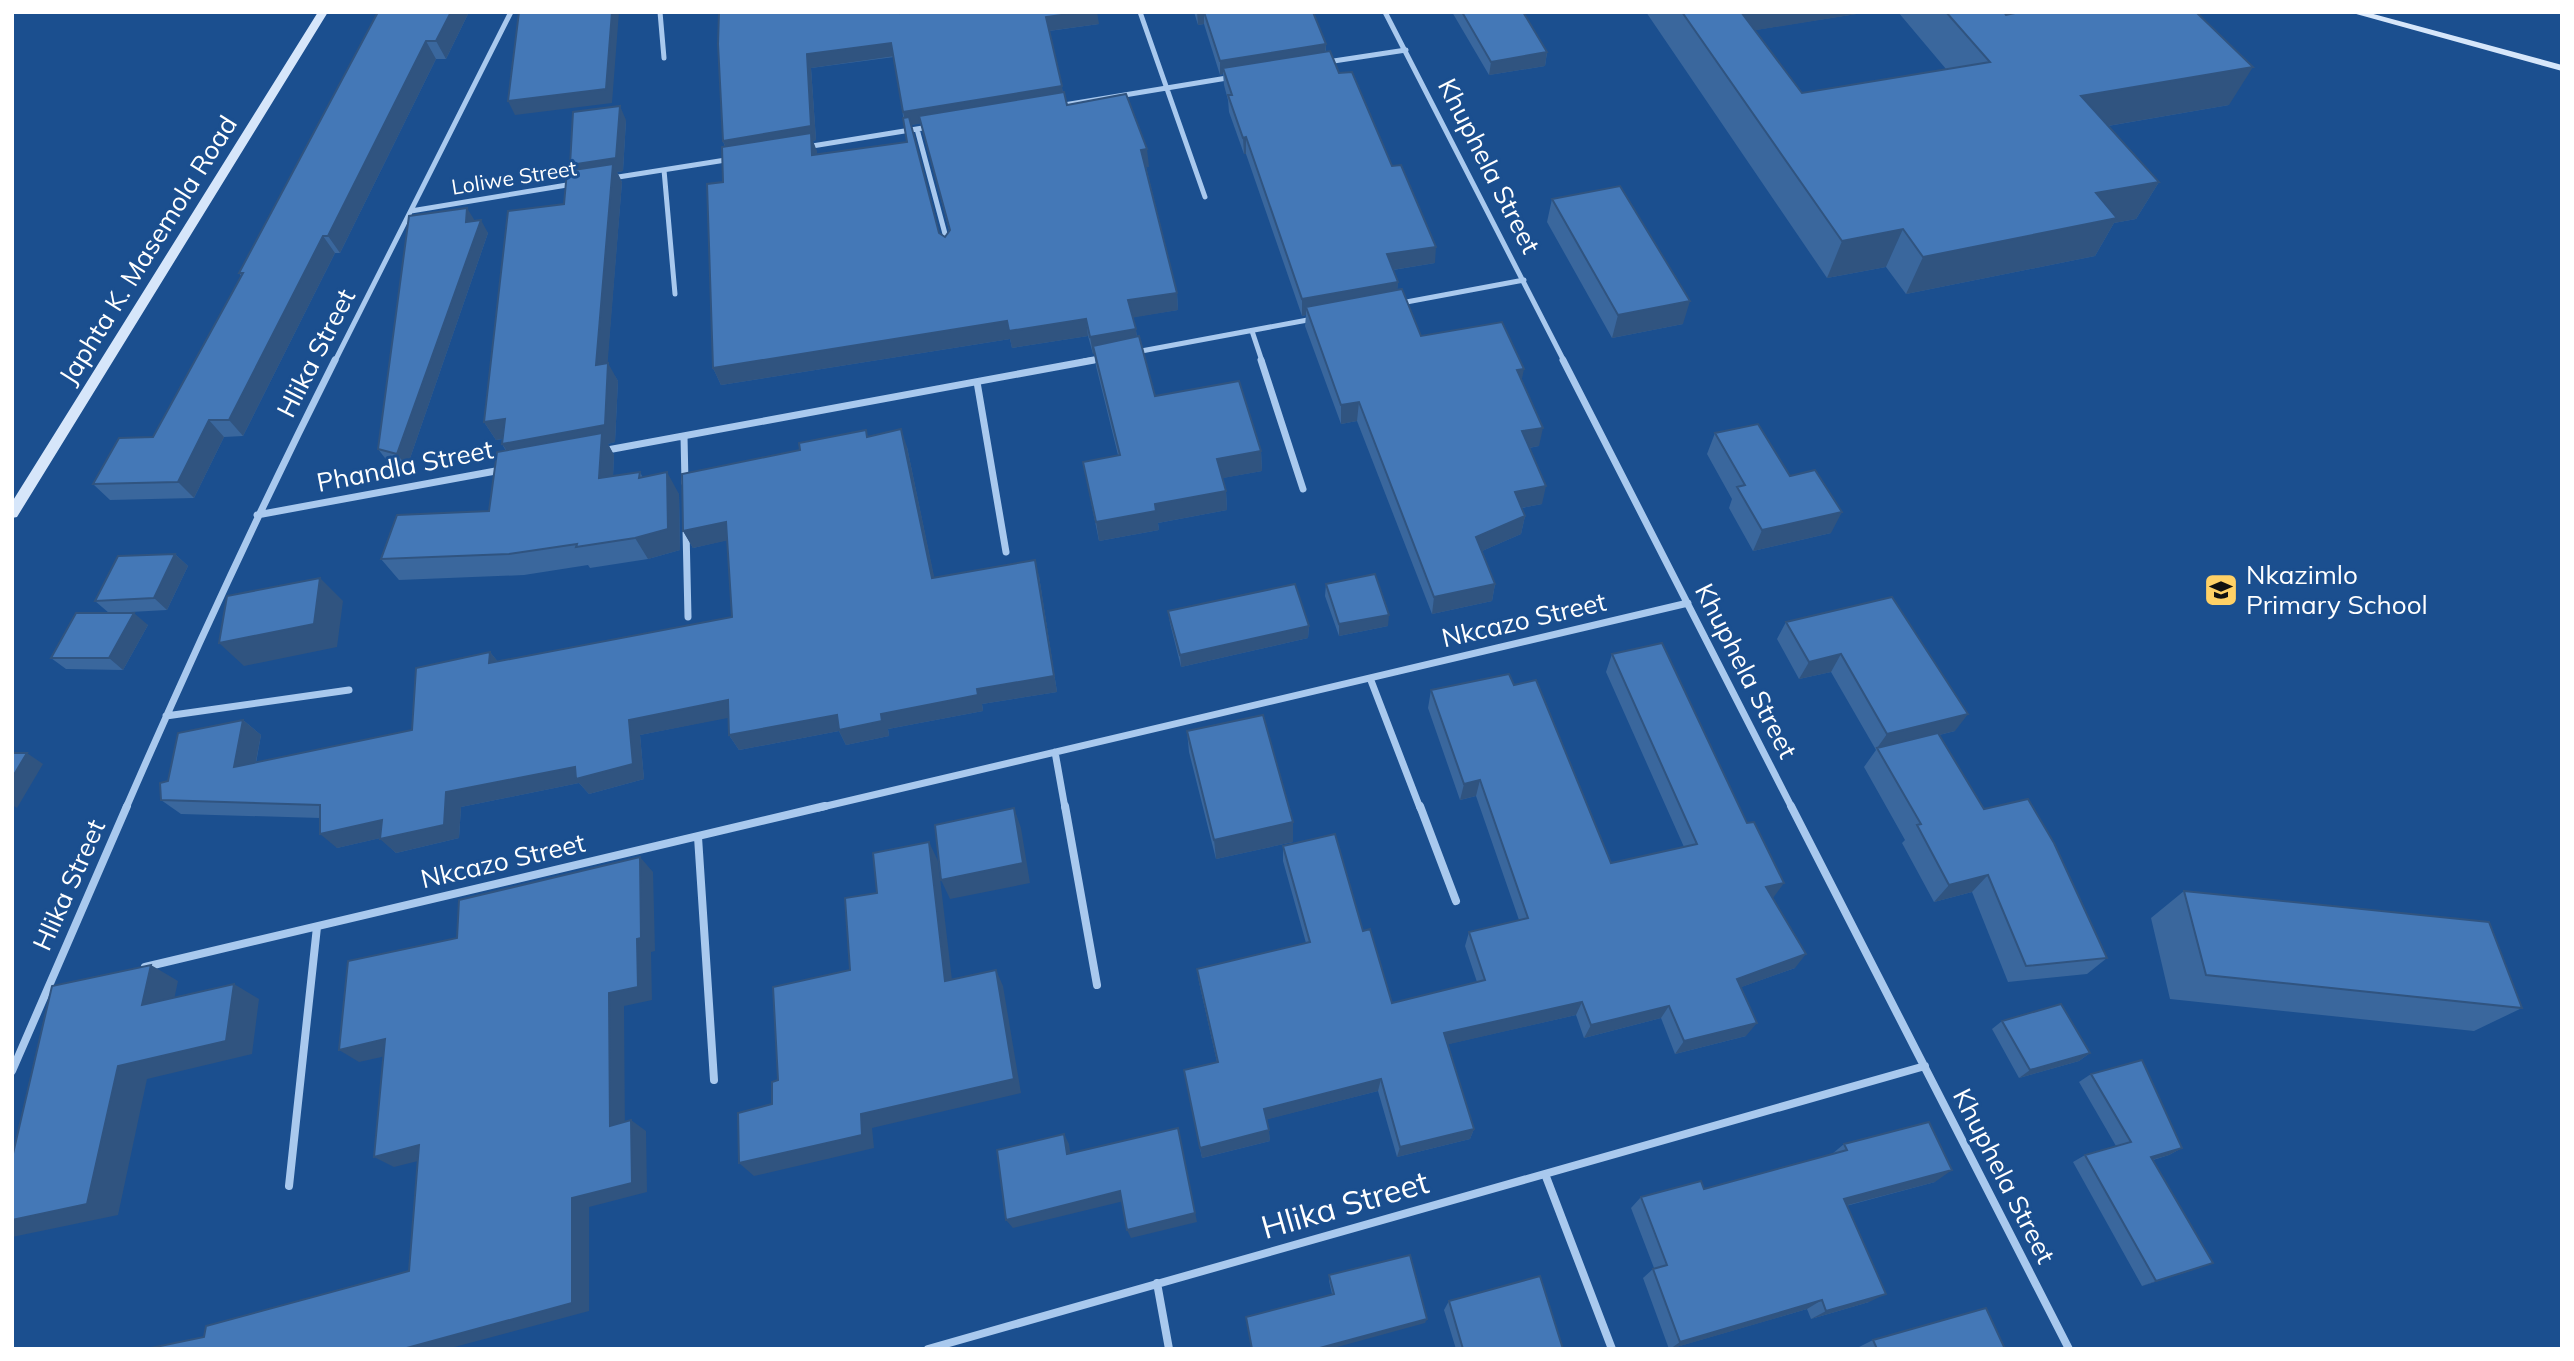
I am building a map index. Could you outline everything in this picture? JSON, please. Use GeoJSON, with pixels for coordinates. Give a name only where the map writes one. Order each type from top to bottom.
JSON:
{"type":"FeatureCollection","features":[{"type":"Feature","properties":{"kind":"main road","name":"Japhta K. Masemola Road"},"geometry":{"type":"LineString","coordinates":[[12,513],[323,12]]}},
{"type":"Feature","properties":{"kind":"main road"},"geometry":{"type":"LineString","coordinates":[[2354,12],[2562,68]]}},
{"type":"Feature","properties":{"kind":"street","name":"Hlika Street"},"geometry":{"type":"LineString","coordinates":[[12,1070],[257,515],[511,12]]}},
{"type":"Feature","properties":{"kind":"street"},"geometry":{"type":"LineString","coordinates":[[660,12],[664,58]]}},
{"type":"Feature","properties":{"kind":"street"},"geometry":{"type":"LineString","coordinates":[[1140,12],[1169,88],[1205,197]]}},
{"type":"Feature","properties":{"kind":"street","name":"Khuphela Street"},"geometry":{"type":"LineString","coordinates":[[1385,12],[2069,1349]]}},
{"type":"Feature","properties":{"kind":"street"},"geometry":{"type":"LineString","coordinates":[[1314,64],[1406,50]]}},
{"type":"Feature","properties":{"kind":"street"},"geometry":{"type":"LineString","coordinates":[[1050,107],[1235,77]]}},
{"type":"Feature","properties":{"kind":"street"},"geometry":{"type":"LineString","coordinates":[[797,148],[930,126]]}},
{"type":"Feature","properties":{"kind":"street"},"geometry":{"type":"LineString","coordinates":[[917,129],[949,249]]}},
{"type":"Feature","properties":{"kind":"street","name":"Loliwe Street"},"geometry":{"type":"LineString","coordinates":[[598,180],[744,157]]}},
{"type":"Feature","properties":{"kind":"street"},"geometry":{"type":"LineString","coordinates":[[664,170],[675,294]]}},
{"type":"Feature","properties":{"kind":"street","name":"Loliwe Street"},"geometry":{"type":"LineString","coordinates":[[411,211],[584,183]]}},
{"type":"Feature","properties":{"kind":"street"},"geometry":{"type":"LineString","coordinates":[[1388,306],[1524,281]]}},
{"type":"Feature","properties":{"kind":"street"},"geometry":{"type":"LineString","coordinates":[[1121,355],[1320,318]]}},
{"type":"Feature","properties":{"kind":"street"},"geometry":{"type":"LineString","coordinates":[[1252,331],[1303,489]]}},
{"type":"Feature","properties":{"kind":"street"},"geometry":{"type":"LineString","coordinates":[[588,454],[1108,358]]}},
{"type":"Feature","properties":{"kind":"street"},"geometry":{"type":"LineString","coordinates":[[976,382],[1006,552]]}},
{"type":"Feature","properties":{"kind":"street"},"geometry":{"type":"LineString","coordinates":[[684,436],[685,492]]}},
{"type":"Feature","properties":{"kind":"street","name":"Phandla Street"},"geometry":{"type":"LineString","coordinates":[[257,515],[505,469]]}},
{"type":"Feature","properties":{"kind":"street"},"geometry":{"type":"LineString","coordinates":[[686,519],[688,617]]}},
{"type":"Feature","properties":{"kind":"street","name":"Nkcazo Street"},"geometry":{"type":"LineString","coordinates":[[141,969],[1688,603]]}},
{"type":"Feature","properties":{"kind":"street"},"geometry":{"type":"LineString","coordinates":[[1370,678],[1457,901]]}},
{"type":"Feature","properties":{"kind":"street"},"geometry":{"type":"LineString","coordinates":[[166,716],[349,690]]}},
{"type":"Feature","properties":{"kind":"street"},"geometry":{"type":"LineString","coordinates":[[1055,752],[1097,985]]}},
{"type":"Feature","properties":{"kind":"street"},"geometry":{"type":"LineString","coordinates":[[698,837],[714,1080]]}},
{"type":"Feature","properties":{"kind":"street"},"geometry":{"type":"LineString","coordinates":[[289,1186],[317,927]]}},
{"type":"Feature","properties":{"kind":"street"},"geometry":{"type":"LineString","coordinates":[[46,991],[60,988]]}},
{"type":"Feature","properties":{"kind":"street","name":"Hlika Street"},"geometry":{"type":"LineString","coordinates":[[928,1349],[1925,1066]]}},
{"type":"Feature","properties":{"kind":"street"},"geometry":{"type":"LineString","coordinates":[[1545,1174],[1612,1349]]}},
{"type":"Feature","properties":{"kind":"street"},"geometry":{"type":"LineString","coordinates":[[1157,1283],[1169,1349]]}},
{"type":"Feature","properties":{"kind":"building"},"geometry":{"type":"Polygon","coordinates":[[[378,12],[451,12],[436,41],[426,41],[328,236],[323,236],[229,420],[209,420],[178,482],[93,484],[119,438],[153,437],[243,273],[239,273],[378,12]]]}},
{"type":"Feature","properties":{"kind":"building"},"geometry":{"type":"Polygon","coordinates":[[[519,12],[612,12],[606,89],[508,101],[519,12]]]}},
{"type":"Feature","properties":{"kind":"building"},"geometry":{"type":"Polygon","coordinates":[[[719,12],[1083,12],[1046,17],[1062,86],[903,112],[891,43],[807,54],[811,126],[723,141],[719,12]]]}},
{"type":"Feature","properties":{"kind":"building"},"geometry":{"type":"Polygon","coordinates":[[[1204,12],[1313,12],[1326,44],[1220,61],[1204,12]]]}},
{"type":"Feature","properties":{"kind":"building"},"geometry":{"type":"Polygon","coordinates":[[[1462,12],[1523,12],[1547,52],[1491,62],[1462,12]]]}},
{"type":"Feature","properties":{"kind":"building"},"geometry":{"type":"Polygon","coordinates":[[[1682,12],[1741,12],[1802,93],[1990,62],[1946,12],[2004,12],[2006,15],[2020,12],[2196,12],[2253,67],[2081,96],[2159,182],[2096,193],[2117,218],[1923,257],[1903,229],[1842,241],[1682,12]]]}},
{"type":"Feature","properties":{"kind":"building"},"geometry":{"type":"Polygon","coordinates":[[[1330,51],[1339,73],[1352,72],[1392,166],[1401,165],[1436,247],[1387,254],[1398,282],[1302,299],[1246,137],[1243,138],[1228,95],[1232,95],[1223,68],[1330,51]]]}},
{"type":"Feature","properties":{"kind":"building"},"geometry":{"type":"Polygon","coordinates":[[[1064,92],[1067,105],[1126,94],[1147,149],[1141,150],[1177,293],[1128,300],[1136,329],[1090,337],[1086,319],[1009,331],[1007,321],[713,368],[707,184],[723,182],[722,147],[811,133],[812,155],[907,142],[903,118],[909,117],[939,233],[945,237],[950,230],[919,116],[1064,92]]]}},
{"type":"Feature","properties":{"kind":"building"},"geometry":{"type":"Polygon","coordinates":[[[620,106],[616,158],[570,165],[573,112],[620,106]]]}},
{"type":"Feature","properties":{"kind":"building"},"geometry":{"type":"Polygon","coordinates":[[[613,164],[596,365],[608,363],[605,425],[502,444],[505,419],[484,422],[508,211],[564,204],[567,171],[613,164]]]}},
{"type":"Feature","properties":{"kind":"building"},"geometry":{"type":"Polygon","coordinates":[[[1620,186],[1690,301],[1618,315],[1552,199],[1620,186]]]}},
{"type":"Feature","properties":{"kind":"building"},"geometry":{"type":"Polygon","coordinates":[[[467,208],[466,222],[481,220],[397,454],[378,449],[409,216],[467,208]]]}},
{"type":"Feature","properties":{"kind":"building"},"geometry":{"type":"Polygon","coordinates":[[[1402,289],[1421,336],[1502,322],[1524,369],[1517,370],[1543,428],[1522,431],[1546,486],[1515,492],[1525,516],[1476,537],[1495,584],[1434,597],[1359,402],[1341,405],[1306,307],[1402,289]]]}},
{"type":"Feature","properties":{"kind":"building"},"geometry":{"type":"Polygon","coordinates":[[[1139,336],[1155,396],[1239,381],[1261,451],[1217,459],[1226,491],[1155,504],[1156,511],[1096,522],[1083,462],[1120,455],[1093,346],[1139,336]]]}},
{"type":"Feature","properties":{"kind":"building"},"geometry":{"type":"Polygon","coordinates":[[[1758,424],[1790,476],[1815,470],[1842,512],[1762,530],[1737,487],[1745,485],[1715,433],[1758,424]]]}},
{"type":"Feature","properties":{"kind":"building"},"geometry":{"type":"Polygon","coordinates":[[[901,429],[932,578],[1035,560],[1054,676],[977,689],[978,695],[881,714],[882,721],[839,730],[837,715],[729,735],[728,700],[629,720],[633,764],[576,779],[575,767],[446,792],[444,825],[380,839],[382,820],[320,834],[320,805],[161,800],[160,783],[168,781],[178,733],[243,720],[234,767],[412,730],[416,668],[490,652],[489,663],[732,617],[726,522],[683,531],[682,474],[800,450],[799,443],[866,430],[867,437],[901,429]]]}},
{"type":"Feature","properties":{"kind":"building"},"geometry":{"type":"Polygon","coordinates":[[[602,433],[599,478],[640,472],[639,478],[667,472],[668,529],[635,538],[576,547],[577,544],[509,554],[381,559],[397,515],[489,511],[497,452],[602,433]]]}},
{"type":"Feature","properties":{"kind":"building"},"geometry":{"type":"Polygon","coordinates":[[[175,554],[154,598],[95,601],[118,556],[175,554]]]}},
{"type":"Feature","properties":{"kind":"building"},"geometry":{"type":"Polygon","coordinates":[[[1375,574],[1389,615],[1339,624],[1326,584],[1375,574]]]}},
{"type":"Feature","properties":{"kind":"building"},"geometry":{"type":"Polygon","coordinates":[[[320,578],[314,624],[219,643],[227,596],[320,578]]]}},
{"type":"Feature","properties":{"kind":"building"},"geometry":{"type":"Polygon","coordinates":[[[1295,584],[1309,626],[1180,655],[1168,611],[1295,584]]]}},
{"type":"Feature","properties":{"kind":"building"},"geometry":{"type":"Polygon","coordinates":[[[1892,597],[1968,714],[1887,734],[1841,654],[1809,662],[1786,622],[1892,597]]]}},
{"type":"Feature","properties":{"kind":"building"},"geometry":{"type":"Polygon","coordinates":[[[76,613],[134,613],[109,658],[51,658],[76,613]]]}},
{"type":"Feature","properties":{"kind":"building"},"geometry":{"type":"Polygon","coordinates":[[[1662,643],[1747,823],[1754,822],[1784,883],[1766,887],[1806,954],[1737,979],[1757,1023],[1684,1041],[1669,1006],[1591,1025],[1582,1002],[1444,1033],[1474,1129],[1400,1147],[1381,1079],[1264,1109],[1269,1130],[1200,1148],[1184,1070],[1218,1062],[1197,969],[1310,942],[1283,846],[1335,834],[1363,931],[1370,929],[1392,1003],[1485,980],[1469,932],[1528,918],[1480,780],[1464,784],[1431,690],[1509,674],[1514,685],[1536,680],[1611,863],[1697,844],[1612,654],[1662,643]]]}},
{"type":"Feature","properties":{"kind":"building"},"geometry":{"type":"Polygon","coordinates":[[[1263,715],[1293,822],[1214,840],[1187,731],[1263,715]]]}},
{"type":"Feature","properties":{"kind":"building"},"geometry":{"type":"Polygon","coordinates":[[[1938,733],[1984,809],[2028,799],[2054,843],[2107,958],[2026,966],[1988,875],[1949,885],[1917,825],[1921,824],[1877,748],[1938,733]]]}},
{"type":"Feature","properties":{"kind":"building"},"geometry":{"type":"Polygon","coordinates":[[[12,753],[27,753],[12,778],[12,753]]]}},
{"type":"Feature","properties":{"kind":"building"},"geometry":{"type":"Polygon","coordinates":[[[1014,808],[1023,863],[941,880],[935,825],[1014,808]]]}},
{"type":"Feature","properties":{"kind":"building"},"geometry":{"type":"Polygon","coordinates":[[[929,842],[945,981],[996,970],[1014,1079],[861,1114],[862,1135],[739,1163],[738,1113],[772,1104],[772,1082],[778,1080],[773,987],[850,970],[845,898],[877,893],[873,853],[929,842]]]}},
{"type":"Feature","properties":{"kind":"building"},"geometry":{"type":"Polygon","coordinates":[[[640,857],[641,938],[637,939],[638,987],[609,993],[610,1126],[631,1120],[632,1183],[572,1198],[572,1303],[403,1349],[146,1349],[204,1337],[206,1326],[409,1271],[419,1145],[374,1157],[385,1039],[339,1050],[348,961],[457,938],[459,900],[640,857]]]}},
{"type":"Feature","properties":{"kind":"building"},"geometry":{"type":"Polygon","coordinates":[[[2184,891],[2489,922],[2522,1008],[2206,975],[2184,891]]]}},
{"type":"Feature","properties":{"kind":"building"},"geometry":{"type":"Polygon","coordinates":[[[151,965],[142,1005],[234,984],[226,1041],[118,1066],[87,1204],[12,1220],[12,1158],[52,986],[151,965]]]}},
{"type":"Feature","properties":{"kind":"building"},"geometry":{"type":"Polygon","coordinates":[[[2061,1004],[2090,1053],[2030,1070],[2002,1021],[2061,1004]]]}},
{"type":"Feature","properties":{"kind":"building"},"geometry":{"type":"Polygon","coordinates":[[[2142,1060],[2182,1148],[2151,1157],[2213,1263],[2156,1281],[2085,1155],[2131,1142],[2091,1074],[2142,1060]]]}},
{"type":"Feature","properties":{"kind":"building"},"geometry":{"type":"Polygon","coordinates":[[[1929,1122],[1952,1170],[1844,1199],[1886,1294],[1826,1311],[1822,1300],[1680,1342],[1653,1269],[1667,1265],[1641,1197],[1701,1181],[1704,1189],[1847,1150],[1844,1144],[1929,1122]]]}},
{"type":"Feature","properties":{"kind":"building"},"geometry":{"type":"Polygon","coordinates":[[[1178,1128],[1195,1213],[1127,1230],[1120,1191],[1006,1220],[997,1150],[1064,1134],[1067,1154],[1178,1128]]]}},
{"type":"Feature","properties":{"kind":"building"},"geometry":{"type":"Polygon","coordinates":[[[1410,1255],[1427,1319],[1316,1349],[1252,1349],[1246,1317],[1334,1294],[1329,1275],[1410,1255]]]}},
{"type":"Feature","properties":{"kind":"building"},"geometry":{"type":"Polygon","coordinates":[[[1540,1276],[1563,1349],[1463,1349],[1449,1301],[1540,1276]]]}},
{"type":"Feature","properties":{"kind":"building"},"geometry":{"type":"Polygon","coordinates":[[[1986,1308],[2005,1349],[1877,1349],[1873,1340],[1986,1308]]]}},
{"type":"Feature","properties":{"kind":"place","name":"Nkazimlo Primary School"},"geometry":{"type":"Point","coordinates":[2221,590]}}]}
